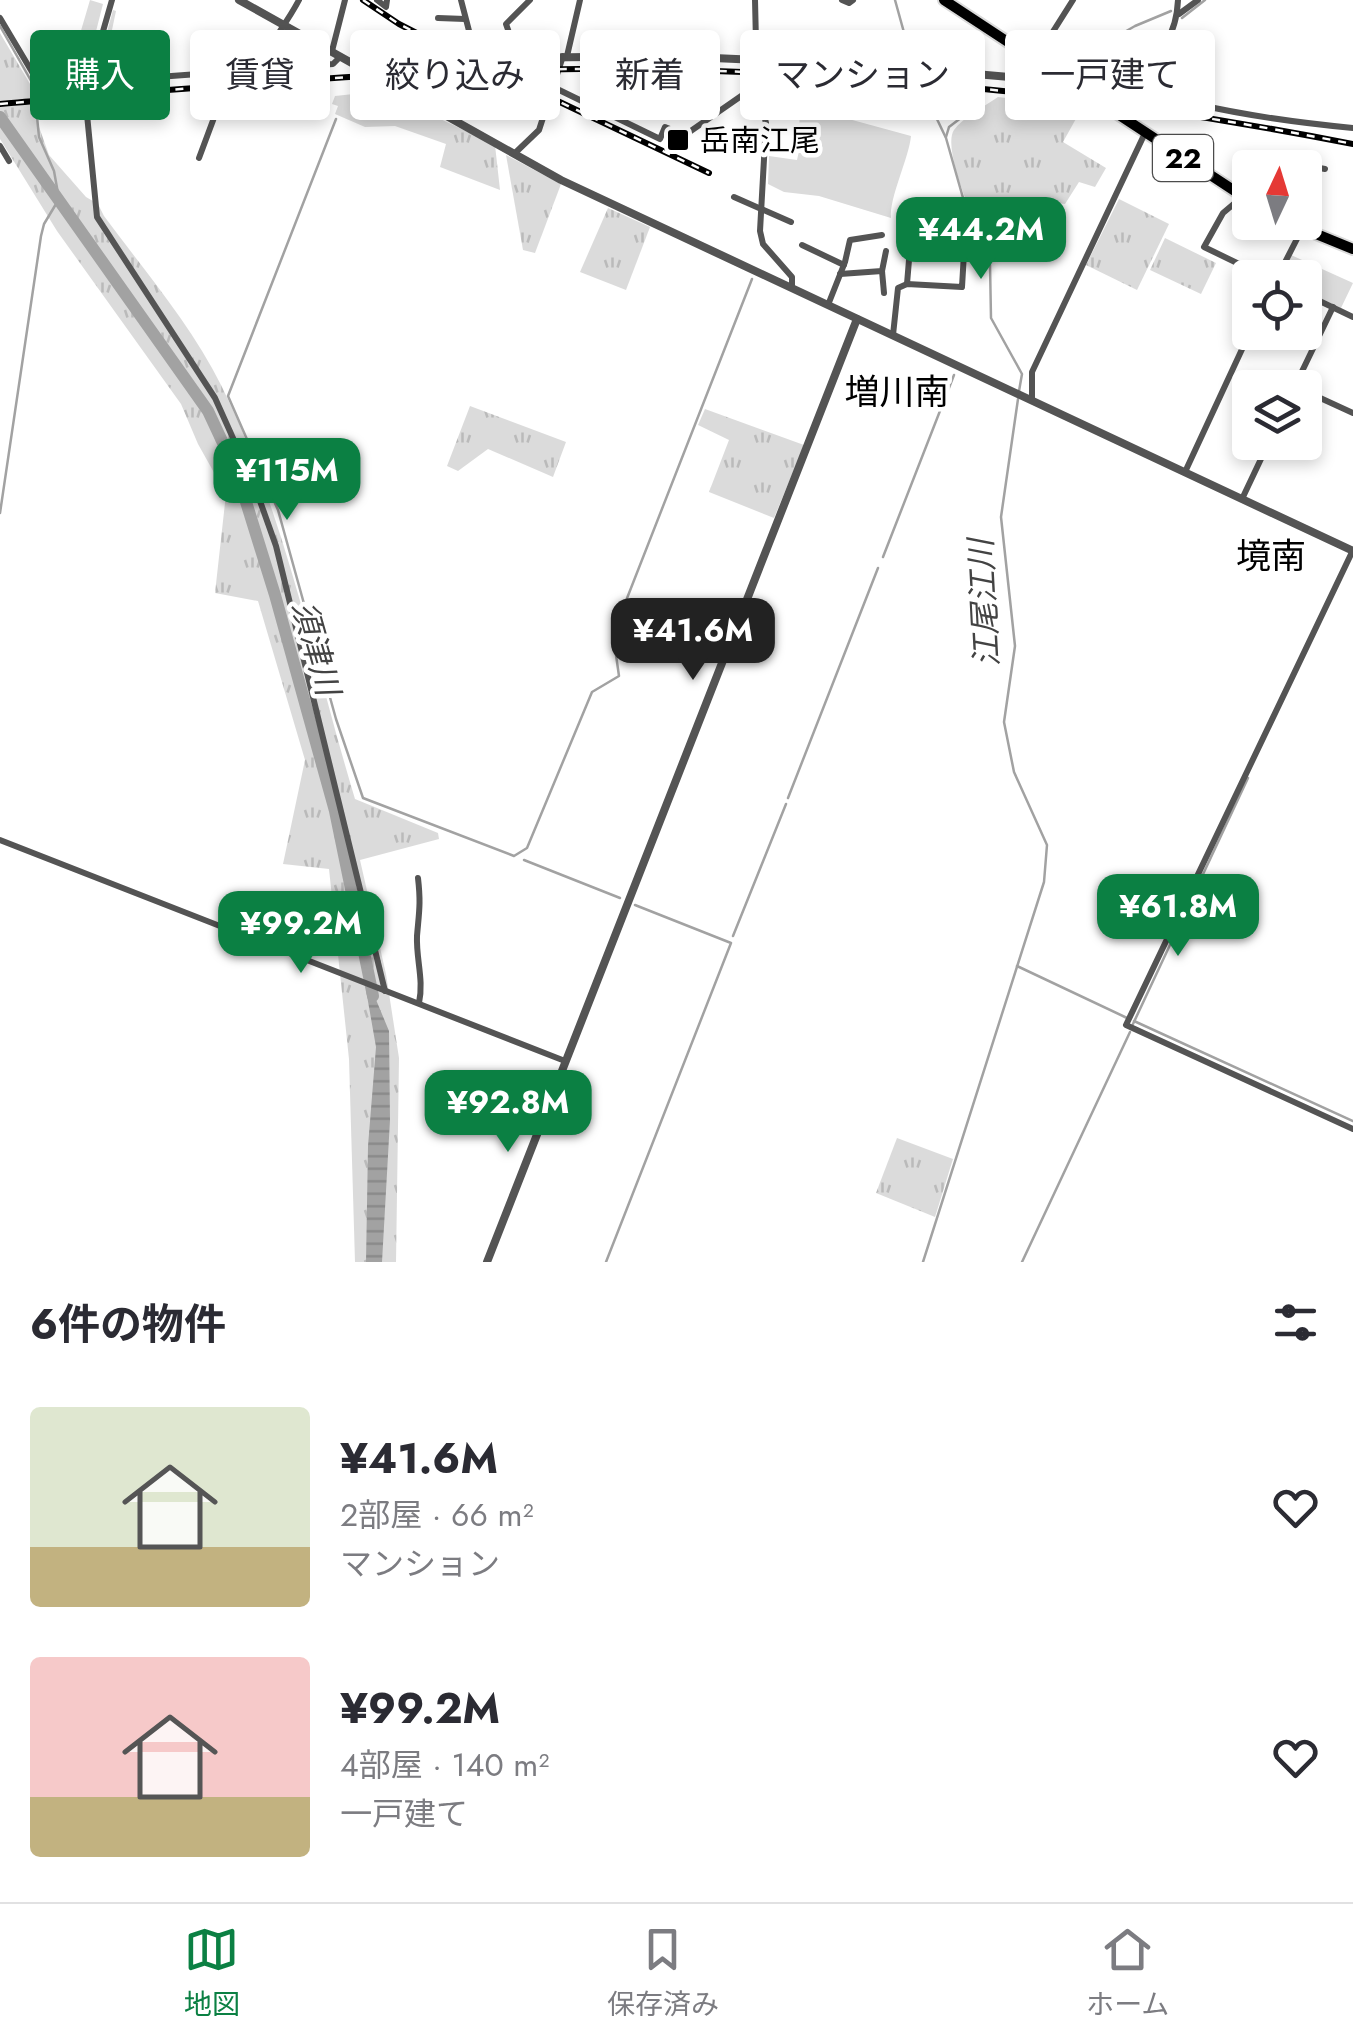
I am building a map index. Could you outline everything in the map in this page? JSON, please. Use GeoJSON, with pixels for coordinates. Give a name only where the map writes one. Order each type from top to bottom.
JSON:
{"type":"FeatureCollection","features":[{"type":"Feature","properties":{"kind":"main road","name":"22"},"geometry":{"type":"LineString","coordinates":[[944,0],[1005,40]]}},
{"type":"Feature","properties":{"kind":"main road","name":"22"},"geometry":{"type":"LineString","coordinates":[[1127,120],[1232,191]]}},
{"type":"Feature","properties":{"kind":"main road"},"geometry":{"type":"LineString","coordinates":[[1322,237],[1353,249]]}},
{"type":"Feature","properties":{"kind":"street"},"geometry":{"type":"LineString","coordinates":[[104,30],[112,0]]}},
{"type":"Feature","properties":{"kind":"street"},"geometry":{"type":"LineString","coordinates":[[239,0],[350,61]]}},
{"type":"Feature","properties":{"kind":"street"},"geometry":{"type":"LineString","coordinates":[[283,30],[298,0]]}},
{"type":"Feature","properties":{"kind":"street"},"geometry":{"type":"LineString","coordinates":[[330,64],[336,54],[345,0]]}},
{"type":"Feature","properties":{"kind":"street"},"geometry":{"type":"LineString","coordinates":[[377,0],[386,7],[386,0]]}},
{"type":"Feature","properties":{"kind":"street"},"geometry":{"type":"LineString","coordinates":[[461,0],[468,30]]}},
{"type":"Feature","properties":{"kind":"street"},"geometry":{"type":"LineString","coordinates":[[508,30],[506,24],[530,0]]}},
{"type":"Feature","properties":{"kind":"street"},"geometry":{"type":"LineString","coordinates":[[560,69],[580,0]]}},
{"type":"Feature","properties":{"kind":"street"},"geometry":{"type":"LineString","coordinates":[[755,0],[756,30]]}},
{"type":"Feature","properties":{"kind":"street"},"geometry":{"type":"LineString","coordinates":[[842,0],[853,0]]}},
{"type":"Feature","properties":{"kind":"street"},"geometry":{"type":"LineString","coordinates":[[1171,30],[1178,15],[1177,0]]}},
{"type":"Feature","properties":{"kind":"street"},"geometry":{"type":"LineString","coordinates":[[1178,15],[1198,0]]}},
{"type":"Feature","properties":{"kind":"street"},"geometry":{"type":"LineString","coordinates":[[1054,30],[1072,1]]}},
{"type":"Feature","properties":{"kind":"street"},"geometry":{"type":"LineString","coordinates":[[0,18],[30,68]]}},
{"type":"Feature","properties":{"kind":"street"},"geometry":{"type":"LineString","coordinates":[[438,18],[465,19]]}},
{"type":"Feature","properties":{"kind":"street"},"geometry":{"type":"LineString","coordinates":[[560,56],[740,59]]}},
{"type":"Feature","properties":{"kind":"street"},"geometry":{"type":"LineString","coordinates":[[560,90],[660,139],[665,126],[685,134],[740,97]]}},
{"type":"Feature","properties":{"kind":"street"},"geometry":{"type":"LineString","coordinates":[[1215,107],[1324,127],[1353,128]]}},
{"type":"Feature","properties":{"kind":"street"},"geometry":{"type":"LineString","coordinates":[[90,120],[97,217],[214,398],[276,546],[386,990]]}},
{"type":"Feature","properties":{"kind":"street"},"geometry":{"type":"LineString","coordinates":[[199,158],[213,120]]}},
{"type":"Feature","properties":{"kind":"street"},"geometry":{"type":"LineString","coordinates":[[454,120],[562,180],[1353,550],[1126,1025],[1353,1129]]}},
{"type":"Feature","properties":{"kind":"street"},"geometry":{"type":"LineString","coordinates":[[514,154],[539,130],[542,120]]}},
{"type":"Feature","properties":{"kind":"street"},"geometry":{"type":"LineString","coordinates":[[765,120],[766,159],[760,208],[763,244],[792,277],[792,287]]}},
{"type":"Feature","properties":{"kind":"street"},"geometry":{"type":"LineString","coordinates":[[1030,397],[1032,372],[1145,133]]}},
{"type":"Feature","properties":{"kind":"street"},"geometry":{"type":"LineString","coordinates":[[0,146],[9,160]]}},
{"type":"Feature","properties":{"kind":"street"},"geometry":{"type":"LineString","coordinates":[[734,197],[791,222]]}},
{"type":"Feature","properties":{"kind":"street"},"geometry":{"type":"LineString","coordinates":[[1232,207],[1223,214],[1204,248],[1232,261]]}},
{"type":"Feature","properties":{"kind":"street"},"geometry":{"type":"LineString","coordinates":[[828,304],[850,240],[882,235]]}},
{"type":"Feature","properties":{"kind":"street"},"geometry":{"type":"LineString","coordinates":[[802,245],[844,265]]}},
{"type":"Feature","properties":{"kind":"street"},"geometry":{"type":"LineString","coordinates":[[893,335],[898,288],[907,284],[962,287],[964,253],[908,248],[907,284]]}},
{"type":"Feature","properties":{"kind":"street"},"geometry":{"type":"LineString","coordinates":[[884,293],[882,271],[886,251]]}},
{"type":"Feature","properties":{"kind":"street"},"geometry":{"type":"LineString","coordinates":[[840,274],[882,271]]}},
{"type":"Feature","properties":{"kind":"street"},"geometry":{"type":"LineString","coordinates":[[1322,302],[1353,317]]}},
{"type":"Feature","properties":{"kind":"street"},"geometry":{"type":"LineString","coordinates":[[1306,370],[1333,307]]}},
{"type":"Feature","properties":{"kind":"street"},"geometry":{"type":"LineString","coordinates":[[487,1262],[857,319]]}},
{"type":"Feature","properties":{"kind":"street"},"geometry":{"type":"LineString","coordinates":[[1185,472],[1242,350]]}},
{"type":"Feature","properties":{"kind":"street"},"geometry":{"type":"LineString","coordinates":[[1322,399],[1353,413]]}},
{"type":"Feature","properties":{"kind":"street"},"geometry":{"type":"LineString","coordinates":[[1242,499],[1260,460]]}},
{"type":"Feature","properties":{"kind":"street"},"geometry":{"type":"LineString","coordinates":[[0,840],[565,1061]]}},
{"type":"Feature","properties":{"kind":"street"},"geometry":{"type":"LineString","coordinates":[[418,878],[422,910],[417,939],[422,986],[419,1003]]}},
{"type":"Feature","properties":{"kind":"green space"},"geometry":{"type":"Polygon","coordinates":[[[90,0],[103,4],[96,30],[81,30],[90,0]]]}},
{"type":"Feature","properties":{"kind":"green space"},"geometry":{"type":"Polygon","coordinates":[[[113,10],[116,11],[112,30],[108,30],[113,10]]]}},
{"type":"Feature","properties":{"kind":"green space"},"geometry":{"type":"Polygon","coordinates":[[[0,33],[30,84],[30,120],[37,120],[49,155],[86,197],[98,204],[182,320],[221,385],[244,435],[281,537],[355,799],[438,833],[439,839],[360,860],[386,974],[399,1058],[396,1262],[355,1262],[349,1059],[329,869],[283,864],[305,760],[258,601],[215,593],[226,494],[181,404],[57,231],[0,139],[0,33]]]}},
{"type":"Feature","properties":{"kind":"green space"},"geometry":{"type":"Polygon","coordinates":[[[350,94],[350,120],[443,120],[495,145],[500,190],[440,167],[446,144],[395,126],[365,127],[335,114],[335,96],[350,94]]]}},
{"type":"Feature","properties":{"kind":"green space"},"geometry":{"type":"Polygon","coordinates":[[[998,97],[1005,98],[1005,120],[1075,120],[1063,142],[1106,168],[1095,187],[1079,182],[1065,204],[1041,201],[1039,219],[1017,223],[1018,237],[987,252],[962,190],[951,140],[954,130],[964,120],[985,120],[985,106],[998,97]]]}},
{"type":"Feature","properties":{"kind":"green space"},"geometry":{"type":"Polygon","coordinates":[[[800,120],[852,120],[911,136],[891,218],[819,196],[784,192],[768,184],[769,156],[797,160],[803,133],[799,130],[800,120]]]}},
{"type":"Feature","properties":{"kind":"green space"},"geometry":{"type":"Polygon","coordinates":[[[506,155],[561,184],[535,253],[523,250],[506,155]]]}},
{"type":"Feature","properties":{"kind":"green space"},"geometry":{"type":"Polygon","coordinates":[[[1119,199],[1169,224],[1137,290],[1086,265],[1119,199]]]}},
{"type":"Feature","properties":{"kind":"green space"},"geometry":{"type":"Polygon","coordinates":[[[608,208],[650,227],[626,290],[580,272],[608,208]]]}},
{"type":"Feature","properties":{"kind":"green space"},"geometry":{"type":"Polygon","coordinates":[[[1165,238],[1216,263],[1201,294],[1150,270],[1165,238]]]}},
{"type":"Feature","properties":{"kind":"green space"},"geometry":{"type":"Polygon","coordinates":[[[1322,269],[1353,283],[1341,308],[1322,299],[1322,269]]]}},
{"type":"Feature","properties":{"kind":"green space"},"geometry":{"type":"Polygon","coordinates":[[[470,406],[566,442],[553,477],[488,449],[458,471],[447,466],[470,406]]]}},
{"type":"Feature","properties":{"kind":"green space"},"geometry":{"type":"Polygon","coordinates":[[[705,409],[804,445],[774,518],[709,492],[729,440],[698,425],[705,409]]]}},
{"type":"Feature","properties":{"kind":"green space"},"geometry":{"type":"Polygon","coordinates":[[[897,1138],[953,1159],[935,1217],[876,1193],[897,1138]]]}},
{"type":"Feature","properties":{"kind":"shaded area"},"geometry":{"type":"Polygon","coordinates":[[[366,990],[372,990],[389,1031],[390,1120],[382,1262],[366,1262],[368,1146],[376,1047],[366,990]]]}},
{"type":"Feature","properties":{"kind":"waterway","name":"江尾江川"},"geometry":{"type":"LineString","coordinates":[[895,0],[903,30]]}},
{"type":"Feature","properties":{"kind":"waterway"},"geometry":{"type":"LineString","coordinates":[[1182,18],[1205,0]]}},
{"type":"Feature","properties":{"kind":"waterway"},"geometry":{"type":"LineString","coordinates":[[1128,30],[1171,11]]}},
{"type":"Feature","properties":{"kind":"waterway"},"geometry":{"type":"LineString","coordinates":[[0,26],[34,86],[39,137],[54,171],[59,199],[41,236],[0,513]]}},
{"type":"Feature","properties":{"kind":"waterway","name":"須津川"},"geometry":{"type":"LineString","coordinates":[[0,117],[208,411],[237,473],[335,811],[373,996]]}},
{"type":"Feature","properties":{"kind":"waterway"},"geometry":{"type":"LineString","coordinates":[[336,119],[228,396],[278,510],[336,719],[363,798],[514,856],[527,848],[592,692],[619,676],[613,634],[752,279]]}},
{"type":"Feature","properties":{"kind":"waterway","name":"江尾江川"},"geometry":{"type":"LineString","coordinates":[[937,120],[973,233],[990,265],[991,318],[1022,374],[1019,391]]}},
{"type":"Feature","properties":{"kind":"waterway"},"geometry":{"type":"LineString","coordinates":[[946,137],[949,127],[958,120]]}},
{"type":"Feature","properties":{"kind":"waterway"},"geometry":{"type":"LineString","coordinates":[[883,557],[954,375]]}},
{"type":"Feature","properties":{"kind":"waterway","name":"江尾江川"},"geometry":{"type":"LineString","coordinates":[[923,1262],[1044,882],[1047,845],[1014,772],[1004,722],[1015,646],[1001,517],[1018,399]]}},
{"type":"Feature","properties":{"kind":"waterway"},"geometry":{"type":"LineString","coordinates":[[788,798],[878,568]]}},
{"type":"Feature","properties":{"kind":"waterway"},"geometry":{"type":"LineString","coordinates":[[1133,1024],[1248,778]]}},
{"type":"Feature","properties":{"kind":"waterway"},"geometry":{"type":"LineString","coordinates":[[733,936],[786,804]]}},
{"type":"Feature","properties":{"kind":"waterway"},"geometry":{"type":"LineString","coordinates":[[524,860],[620,898]]}},
{"type":"Feature","properties":{"kind":"waterway"},"geometry":{"type":"LineString","coordinates":[[606,1262],[731,943],[635,905]]}},
{"type":"Feature","properties":{"kind":"waterway"},"geometry":{"type":"LineString","coordinates":[[1017,966],[1127,1018]]}},
{"type":"Feature","properties":{"kind":"waterway"},"geometry":{"type":"LineString","coordinates":[[1134,1021],[1353,1121]]}},
{"type":"Feature","properties":{"kind":"waterway"},"geometry":{"type":"LineString","coordinates":[[1022,1262],[1130,1032]]}},
{"type":"Feature","properties":{"kind":"railway"},"geometry":{"type":"LineString","coordinates":[[363,0],[440,45],[709,173]]}},
{"type":"Feature","properties":{"kind":"railway"},"geometry":{"type":"LineString","coordinates":[[0,104],[435,73],[677,70],[968,87],[1161,111],[1353,144]]}},
{"type":"Feature","properties":{"kind":"place","name":"岳南江尾"},"geometry":{"type":"Point","coordinates":[678,140]}},
{"type":"Feature","properties":{"kind":"district","name":"増川南"},"geometry":{"type":"Point","coordinates":[897,392]}},
{"type":"Feature","properties":{"kind":"district","name":"境南"},"geometry":{"type":"Point","coordinates":[1271,556]}}]}
